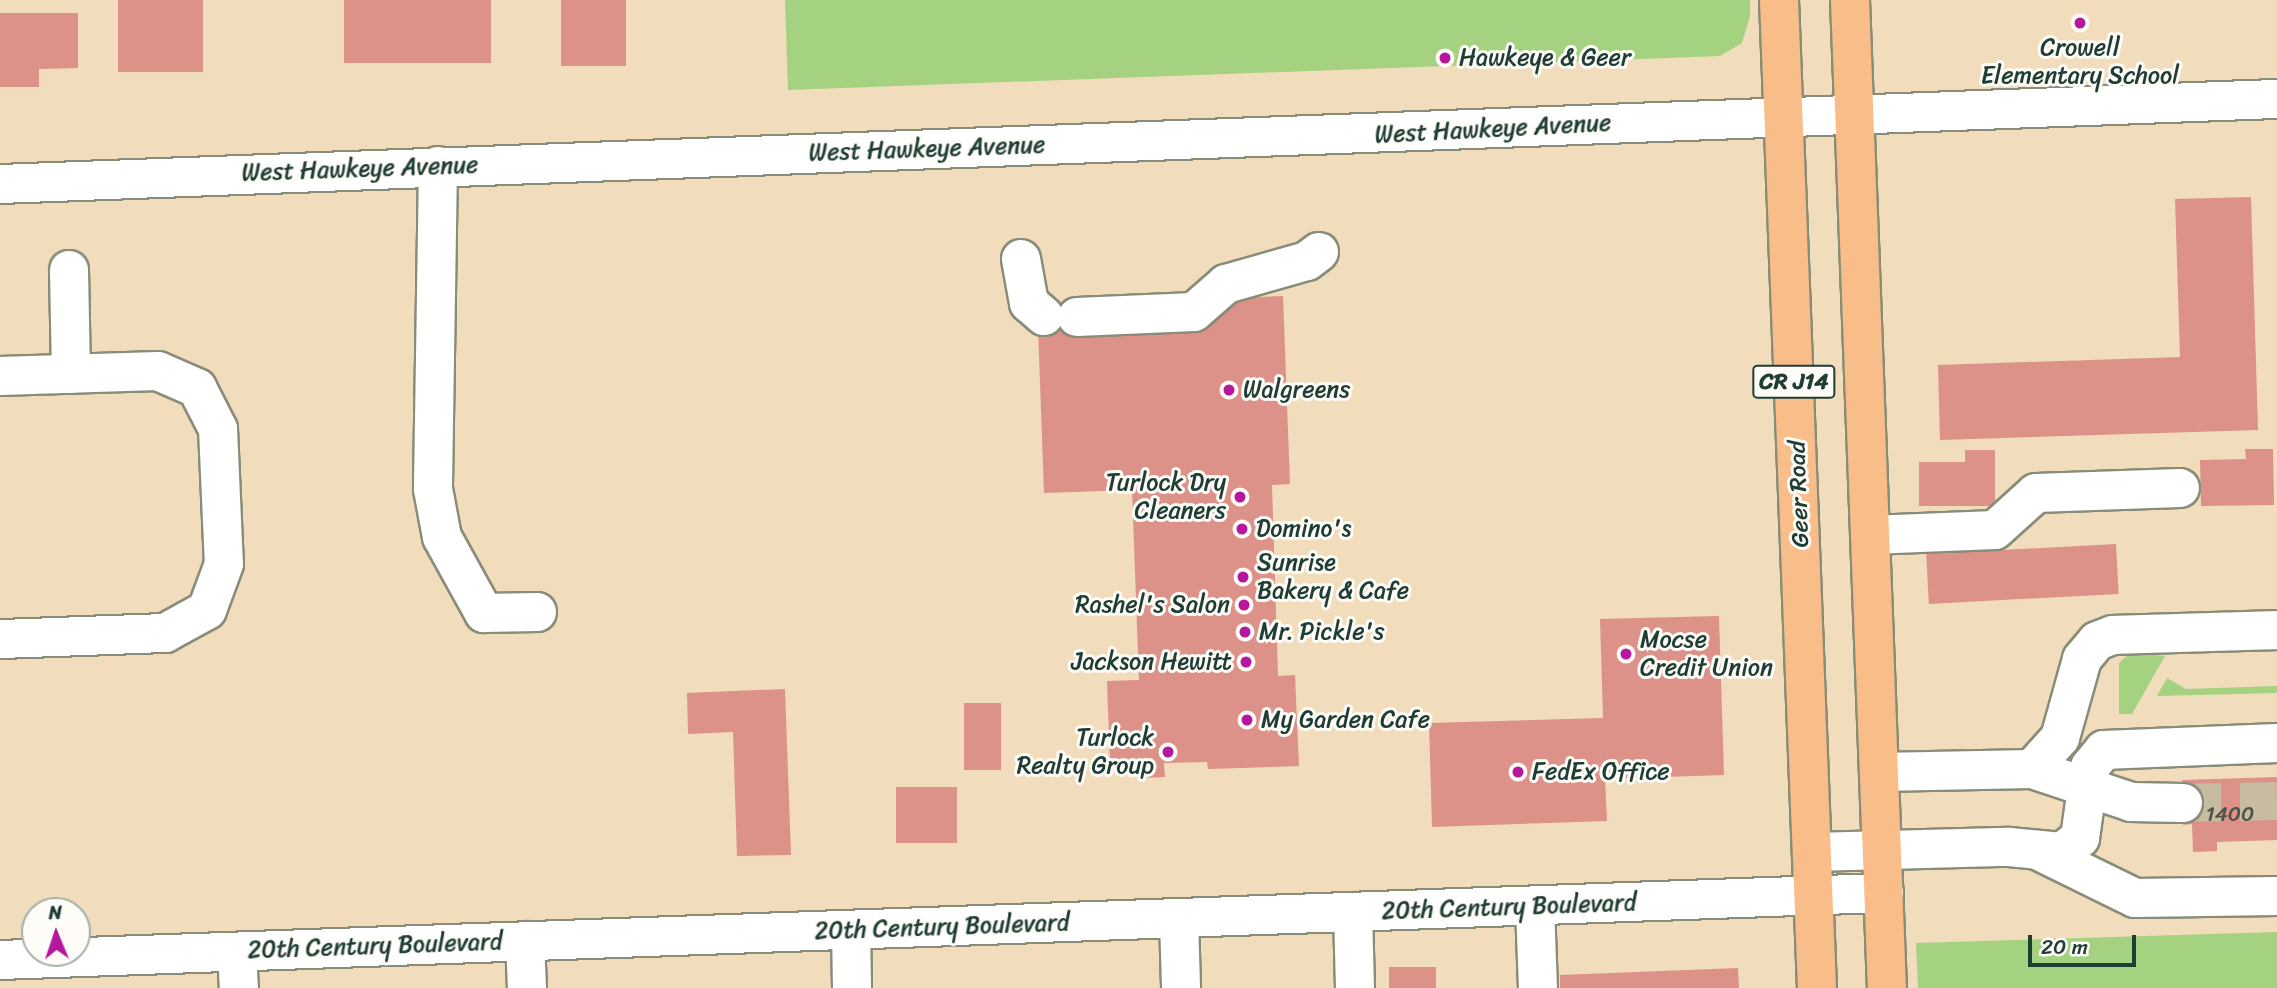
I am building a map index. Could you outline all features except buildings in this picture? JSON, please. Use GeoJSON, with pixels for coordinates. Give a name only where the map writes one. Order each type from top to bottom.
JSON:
{"type":"FeatureCollection","features":[{"type":"Feature","properties":{"kind":"main road","name":"Geer Road"},"geometry":{"type":"LineString","coordinates":[[1779,0],[1817,988]]}},
{"type":"Feature","properties":{"kind":"main road","name":"CR J14"},"geometry":{"type":"LineString","coordinates":[[1850,0],[1887,988]]}},
{"type":"Feature","properties":{"kind":"street","name":"West Hawkeye Avenue"},"geometry":{"type":"LineString","coordinates":[[0,184],[1853,112],[2277,99]]}},
{"type":"Feature","properties":{"kind":"street"},"geometry":{"type":"LineString","coordinates":[[438,166],[433,489],[442,537],[484,613],[537,612]]}},
{"type":"Feature","properties":{"kind":"street"},"geometry":{"type":"LineString","coordinates":[[1021,259],[1029,303],[1061,316],[1194,312],[1226,284],[1307,261],[1319,252]]}},
{"type":"Feature","properties":{"kind":"street"},"geometry":{"type":"LineString","coordinates":[[69,270],[71,374]]}},
{"type":"Feature","properties":{"kind":"street"},"geometry":{"type":"LineString","coordinates":[[0,376],[158,371],[197,387],[211,406],[218,429],[220,588],[207,610],[165,634],[0,639]]}},
{"type":"Feature","properties":{"kind":"street"},"geometry":{"type":"LineString","coordinates":[[1870,535],[1995,530],[2036,493],[2180,488]]}},
{"type":"Feature","properties":{"kind":"street"},"geometry":{"type":"LineString","coordinates":[[2032,769],[2060,738],[2082,659],[2097,641],[2113,635],[2277,630]]}},
{"type":"Feature","properties":{"kind":"street"},"geometry":{"type":"LineString","coordinates":[[1812,852],[2062,852],[2077,843],[2092,761],[2109,749],[2277,743]]}},
{"type":"Feature","properties":{"kind":"street"},"geometry":{"type":"LineString","coordinates":[[1879,772],[2032,769],[2142,804],[2183,803]]}},
{"type":"Feature","properties":{"kind":"street"},"geometry":{"type":"LineString","coordinates":[[2039,851],[2181,914],[2277,913]]}},
{"type":"Feature","properties":{"kind":"street"},"geometry":{"type":"LineString","coordinates":[[2145,900],[2175,882],[2277,878]]}},
{"type":"Feature","properties":{"kind":"street","name":"20th Century Boulevard"},"geometry":{"type":"LineString","coordinates":[[0,960],[238,970],[524,940],[1884,893]]}},
{"type":"Feature","properties":{"kind":"street"},"geometry":{"type":"LineString","coordinates":[[2145,900],[2277,896]]}},
{"type":"Feature","properties":{"kind":"street"},"geometry":{"type":"LineString","coordinates":[[1535,907],[1538,988]]}},
{"type":"Feature","properties":{"kind":"street"},"geometry":{"type":"LineString","coordinates":[[1353,912],[1354,988]]}},
{"type":"Feature","properties":{"kind":"street"},"geometry":{"type":"LineString","coordinates":[[1179,919],[1181,988]]}},
{"type":"Feature","properties":{"kind":"street"},"geometry":{"type":"LineString","coordinates":[[851,930],[852,988]]}},
{"type":"Feature","properties":{"kind":"street"},"geometry":{"type":"LineString","coordinates":[[524,940],[527,988]]}},
{"type":"Feature","properties":{"kind":"green space"},"geometry":{"type":"Polygon","coordinates":[[[785,0],[1750,0],[1750,16],[1742,43],[1720,56],[788,90],[785,0]]]}},
{"type":"Feature","properties":{"kind":"green space"},"geometry":{"type":"Polygon","coordinates":[[[2130,653],[2165,656],[2132,714],[2119,714],[2119,663],[2130,653]]]}},
{"type":"Feature","properties":{"kind":"green space"},"geometry":{"type":"Polygon","coordinates":[[[2167,678],[2186,689],[2277,686],[2277,693],[2157,696],[2167,678]]]}},
{"type":"Feature","properties":{"kind":"green space"},"geometry":{"type":"Polygon","coordinates":[[[2277,932],[2277,988],[1918,988],[1916,943],[2277,932]]]}},
{"type":"Feature","properties":{"kind":"tunnel"},"geometry":{"type":"LineString","coordinates":[[2183,803],[2277,801]]}},
{"type":"Feature","properties":{"kind":"place","name":"Crowell Elementary School"},"geometry":{"type":"Point","coordinates":[2080,23]}},
{"type":"Feature","properties":{"kind":"place","name":"Hawkeye & Geer"},"geometry":{"type":"Point","coordinates":[1445,58]}},
{"type":"Feature","properties":{"kind":"place","name":"Walgreens"},"geometry":{"type":"Point","coordinates":[1229,390]}},
{"type":"Feature","properties":{"kind":"place","name":"Turlock Dry Cleaners"},"geometry":{"type":"Point","coordinates":[1240,497]}},
{"type":"Feature","properties":{"kind":"place","name":"Domino's"},"geometry":{"type":"Point","coordinates":[1242,529]}},
{"type":"Feature","properties":{"kind":"place","name":"Sunrise Bakery & Cafe"},"geometry":{"type":"Point","coordinates":[1243,577]}},
{"type":"Feature","properties":{"kind":"place","name":"Rashel's Salon"},"geometry":{"type":"Point","coordinates":[1244,605]}},
{"type":"Feature","properties":{"kind":"place","name":"Mr. Pickle's"},"geometry":{"type":"Point","coordinates":[1245,632]}},
{"type":"Feature","properties":{"kind":"place","name":"Mocse Credit Union"},"geometry":{"type":"Point","coordinates":[1626,654]}},
{"type":"Feature","properties":{"kind":"place","name":"Jackson Hewitt"},"geometry":{"type":"Point","coordinates":[1246,662]}},
{"type":"Feature","properties":{"kind":"place","name":"My Garden Cafe"},"geometry":{"type":"Point","coordinates":[1247,720]}},
{"type":"Feature","properties":{"kind":"place","name":"Turlock Realty Group"},"geometry":{"type":"Point","coordinates":[1168,752]}},
{"type":"Feature","properties":{"kind":"place","name":"FedEx Office"},"geometry":{"type":"Point","coordinates":[1518,772]}}]}
